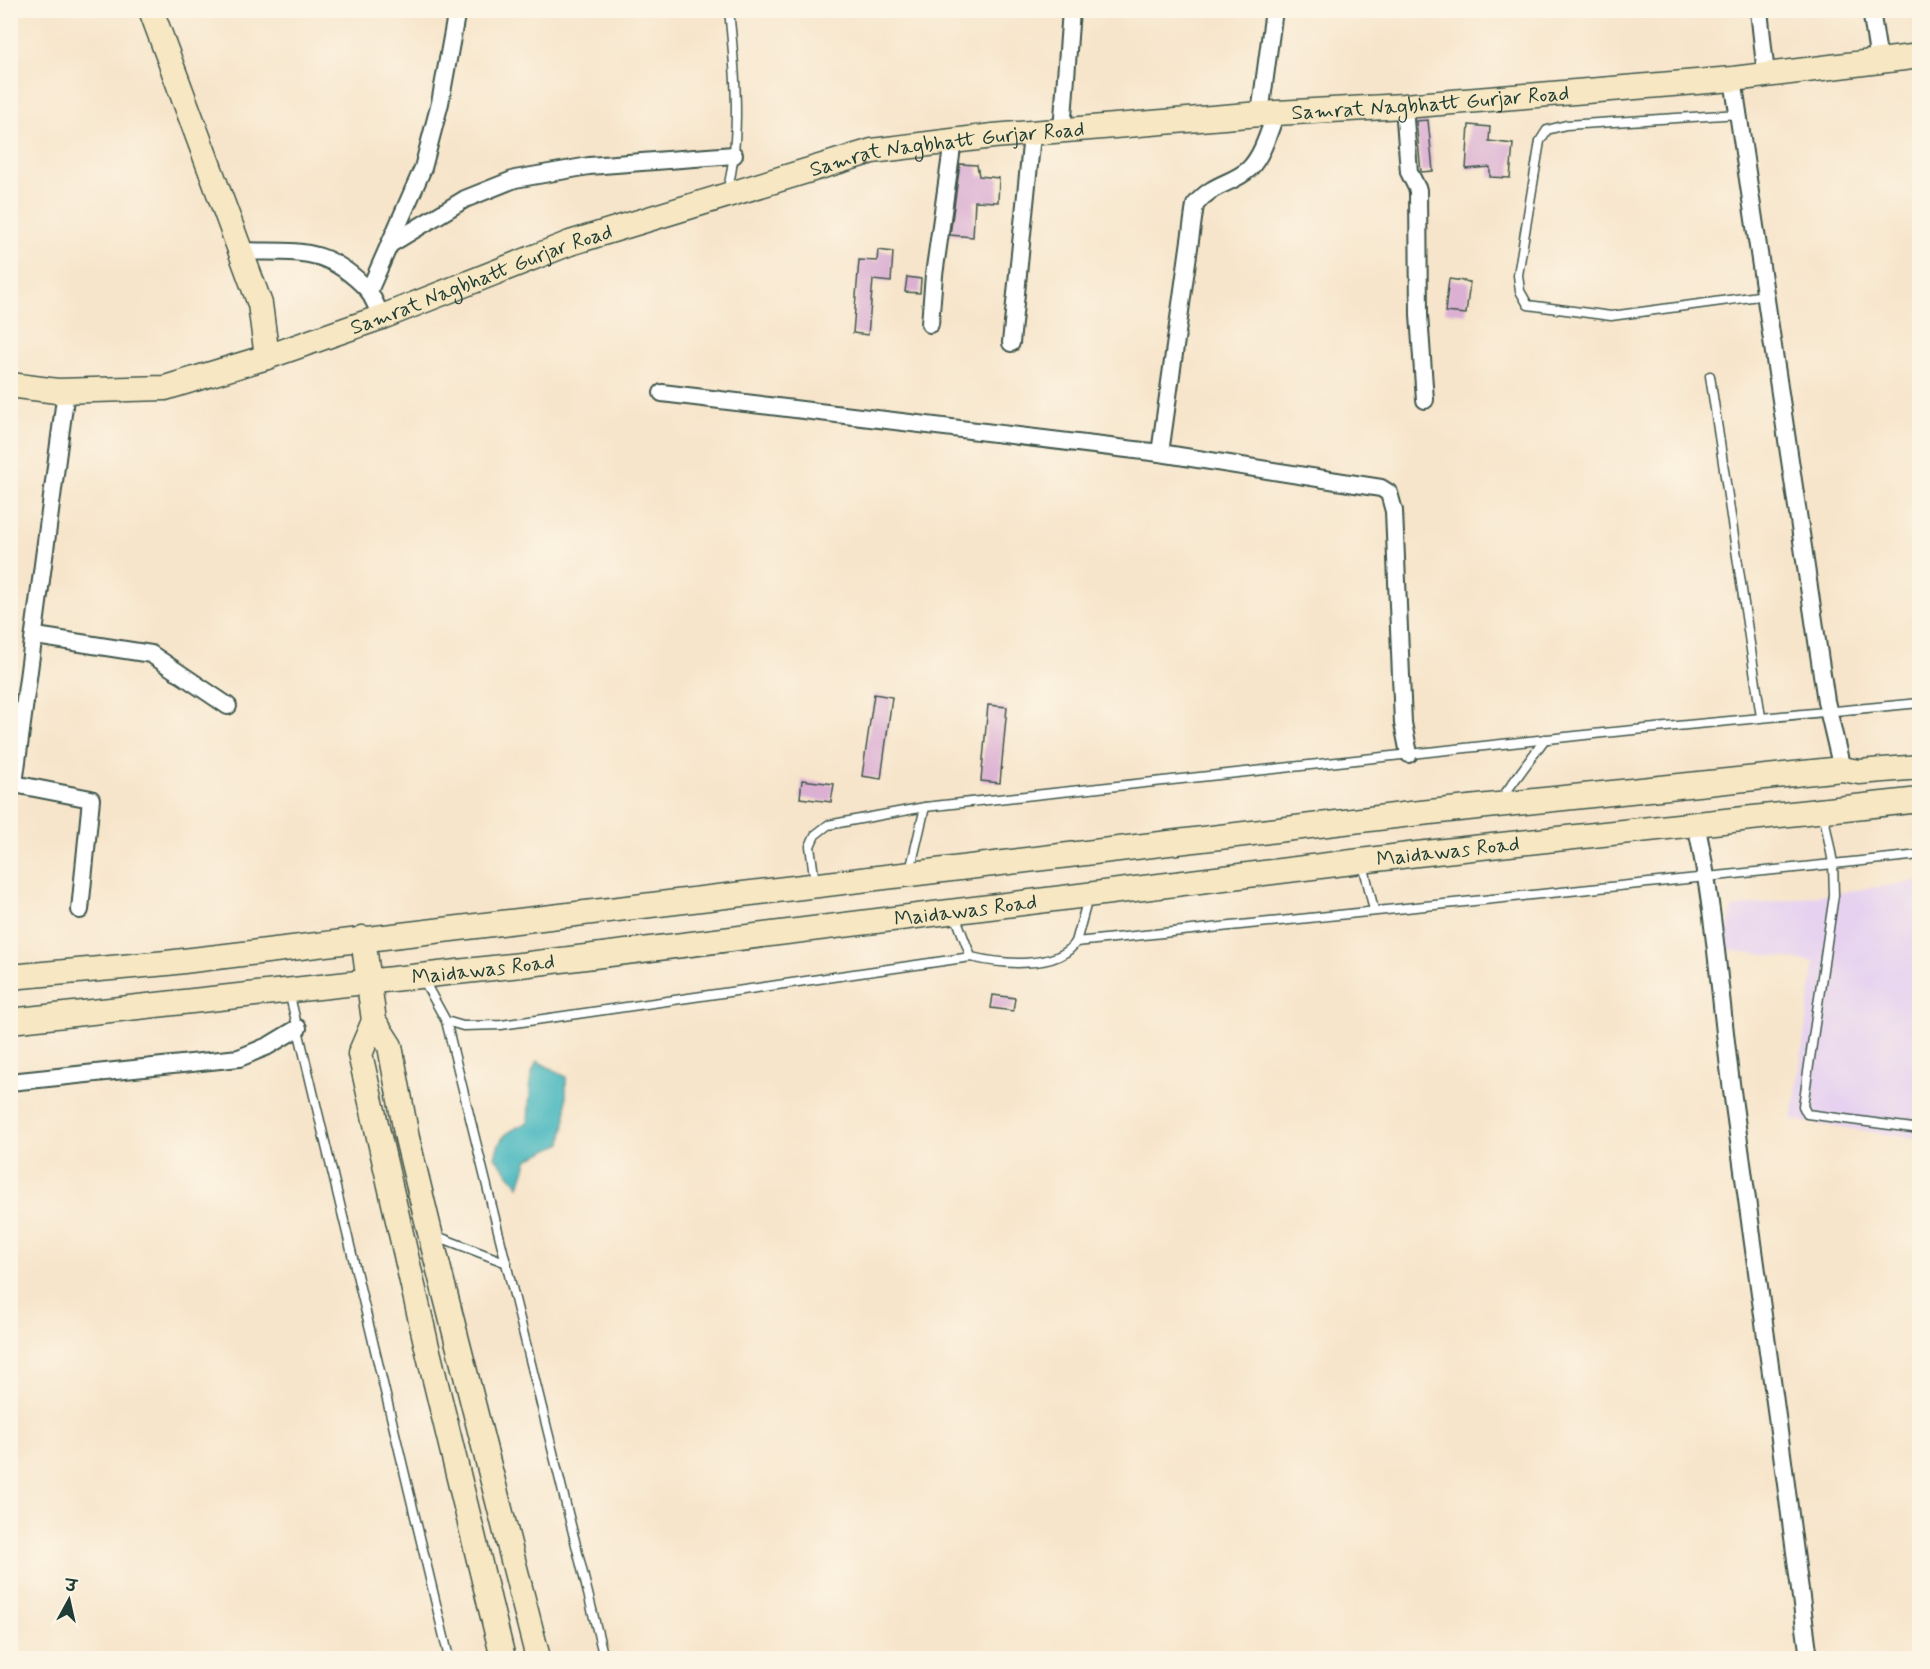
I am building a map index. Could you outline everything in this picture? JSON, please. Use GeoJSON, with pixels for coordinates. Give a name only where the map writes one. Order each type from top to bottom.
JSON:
{"type":"FeatureCollection","features":[{"type":"Feature","properties":{"kind":"street"},"geometry":{"type":"LineString","coordinates":[[151,10],[260,304],[267,357]]}},
{"type":"Feature","properties":{"kind":"street"},"geometry":{"type":"LineString","coordinates":[[369,291],[423,168],[440,103],[457,10]]}},
{"type":"Feature","properties":{"kind":"street"},"geometry":{"type":"LineString","coordinates":[[1062,131],[1071,10]]}},
{"type":"Feature","properties":{"kind":"street"},"geometry":{"type":"LineString","coordinates":[[1160,453],[1195,205],[1205,192],[1248,169],[1261,149],[1268,114],[1274,10]]}},
{"type":"Feature","properties":{"kind":"street"},"geometry":{"type":"LineString","coordinates":[[1759,10],[1766,75]]}},
{"type":"Feature","properties":{"kind":"street"},"geometry":{"type":"LineString","coordinates":[[1870,10],[1879,61]]}},
{"type":"Feature","properties":{"kind":"street","name":"Samrat Nagbhatt Gurjar Road"},"geometry":{"type":"LineString","coordinates":[[10,385],[66,391],[165,388],[267,357],[382,317],[570,243],[872,151],[1062,131],[1734,79],[1920,56]]}},
{"type":"Feature","properties":{"kind":"street"},"geometry":{"type":"LineString","coordinates":[[1734,79],[1832,737],[1842,769]]}},
{"type":"Feature","properties":{"kind":"street"},"geometry":{"type":"LineString","coordinates":[[1404,106],[1409,172],[1418,190],[1419,315],[1425,400]]}},
{"type":"Feature","properties":{"kind":"street"},"geometry":{"type":"LineString","coordinates":[[1011,343],[1032,135]]}},
{"type":"Feature","properties":{"kind":"street"},"geometry":{"type":"LineString","coordinates":[[930,324],[934,275],[953,141]]}},
{"type":"Feature","properties":{"kind":"street"},"geometry":{"type":"LineString","coordinates":[[389,245],[465,199],[515,179],[589,166],[734,155]]}},
{"type":"Feature","properties":{"kind":"street"},"geometry":{"type":"LineString","coordinates":[[241,251],[321,255],[350,272],[369,291],[382,317]]}},
{"type":"Feature","properties":{"kind":"street"},"geometry":{"type":"LineString","coordinates":[[66,391],[36,636],[12,784],[91,799],[80,910]]}},
{"type":"Feature","properties":{"kind":"street"},"geometry":{"type":"LineString","coordinates":[[662,393],[1160,453],[1381,488],[1389,493],[1394,511],[1403,723],[1409,754]]}},
{"type":"Feature","properties":{"kind":"street"},"geometry":{"type":"LineString","coordinates":[[36,636],[152,654],[228,706]]}},
{"type":"Feature","properties":{"kind":"street","name":"Maidawas Road"},"geometry":{"type":"LineString","coordinates":[[10,977],[167,963],[816,886],[910,872],[1497,805],[1842,769],[1859,772],[1920,767]]}},
{"type":"Feature","properties":{"kind":"street","name":"Maidawas Road"},"geometry":{"type":"LineString","coordinates":[[10,1021],[289,992],[1362,861],[1920,800]]}},
{"type":"Feature","properties":{"kind":"street"},"geometry":{"type":"LineString","coordinates":[[1696,824],[1707,875],[1733,1095],[1776,1400],[1809,1659]]}},
{"type":"Feature","properties":{"kind":"street"},"geometry":{"type":"LineString","coordinates":[[363,938],[374,1021],[390,1046],[430,1233],[538,1659]]}},
{"type":"Feature","properties":{"kind":"street"},"geometry":{"type":"LineString","coordinates":[[374,1021],[360,1054],[426,1343],[503,1659]]}},
{"type":"Feature","properties":{"kind":"street"},"geometry":{"type":"LineString","coordinates":[[10,1082],[239,1058],[268,1046],[298,1028]]}},
{"type":"Feature","properties":{"kind":"lane"},"geometry":{"type":"LineString","coordinates":[[726,195],[734,155],[735,78],[729,10]]}},
{"type":"Feature","properties":{"kind":"lane"},"geometry":{"type":"LineString","coordinates":[[1739,114],[1566,125],[1547,130],[1540,141],[1518,275],[1520,291],[1528,304],[1611,316],[1766,295]]}},
{"type":"Feature","properties":{"kind":"lane"},"geometry":{"type":"LineString","coordinates":[[1710,376],[1761,717]]}},
{"type":"Feature","properties":{"kind":"lane"},"geometry":{"type":"LineString","coordinates":[[816,886],[810,846],[815,835],[828,825],[925,807],[1545,739],[1920,703]]}},
{"type":"Feature","properties":{"kind":"lane"},"geometry":{"type":"LineString","coordinates":[[1497,805],[1545,739]]}},
{"type":"Feature","properties":{"kind":"lane"},"geometry":{"type":"LineString","coordinates":[[910,872],[925,807]]}},
{"type":"Feature","properties":{"kind":"lane"},"geometry":{"type":"LineString","coordinates":[[1823,810],[1833,863],[1834,895],[1803,1106],[1807,1113],[1920,1130]]}},
{"type":"Feature","properties":{"kind":"lane"},"geometry":{"type":"LineString","coordinates":[[1076,942],[1707,875],[1920,855]]}},
{"type":"Feature","properties":{"kind":"lane"},"geometry":{"type":"LineString","coordinates":[[1362,861],[1374,910]]}},
{"type":"Feature","properties":{"kind":"lane"},"geometry":{"type":"LineString","coordinates":[[446,1021],[463,1026],[501,1025],[971,957],[1016,964],[1054,958],[1070,951],[1076,942],[1089,894]]}},
{"type":"Feature","properties":{"kind":"lane"},"geometry":{"type":"LineString","coordinates":[[953,911],[971,957]]}},
{"type":"Feature","properties":{"kind":"lane"},"geometry":{"type":"LineString","coordinates":[[422,976],[446,1021],[604,1659]]}},
{"type":"Feature","properties":{"kind":"lane"},"geometry":{"type":"LineString","coordinates":[[289,992],[449,1659]]}},
{"type":"Feature","properties":{"kind":"lane"},"geometry":{"type":"LineString","coordinates":[[430,1233],[507,1263]]}},
{"type":"Feature","properties":{"kind":"shaded area"},"geometry":{"type":"Polygon","coordinates":[[[1919,881],[1919,1139],[1792,1120],[1815,962],[1724,949],[1732,908],[1919,881]]]}},
{"type":"Feature","properties":{"kind":"water"},"geometry":{"type":"Polygon","coordinates":[[[537,1061],[566,1077],[566,1116],[562,1143],[528,1159],[519,1186],[495,1157],[502,1138],[528,1122],[531,1076],[537,1061]]]}},
{"type":"Feature","properties":{"kind":"building"},"geometry":{"type":"Polygon","coordinates":[[[1428,120],[1433,171],[1421,172],[1416,121],[1428,120]]]}},
{"type":"Feature","properties":{"kind":"building"},"geometry":{"type":"Polygon","coordinates":[[[1469,125],[1490,127],[1489,141],[1513,144],[1510,178],[1490,177],[1490,167],[1466,169],[1469,125]]]}},
{"type":"Feature","properties":{"kind":"building"},"geometry":{"type":"Polygon","coordinates":[[[960,164],[977,165],[979,176],[999,178],[998,202],[975,201],[973,237],[950,235],[960,164]]]}},
{"type":"Feature","properties":{"kind":"building"},"geometry":{"type":"Polygon","coordinates":[[[878,250],[893,252],[891,282],[873,280],[868,335],[853,333],[859,260],[877,261],[878,250]]]}},
{"type":"Feature","properties":{"kind":"building"},"geometry":{"type":"Polygon","coordinates":[[[907,277],[921,279],[920,293],[905,292],[907,277]]]}},
{"type":"Feature","properties":{"kind":"building"},"geometry":{"type":"Polygon","coordinates":[[[1449,279],[1470,282],[1466,314],[1445,312],[1449,279]]]}},
{"type":"Feature","properties":{"kind":"building"},"geometry":{"type":"Polygon","coordinates":[[[874,694],[892,697],[881,779],[862,776],[874,694]]]}},
{"type":"Feature","properties":{"kind":"building"},"geometry":{"type":"Polygon","coordinates":[[[988,705],[1007,707],[1000,783],[981,781],[988,705]]]}},
{"type":"Feature","properties":{"kind":"building"},"geometry":{"type":"Polygon","coordinates":[[[802,780],[834,784],[831,802],[800,798],[802,780]]]}},
{"type":"Feature","properties":{"kind":"building"},"geometry":{"type":"Polygon","coordinates":[[[993,995],[1015,998],[1013,1011],[991,1008],[993,995]]]}}]}
